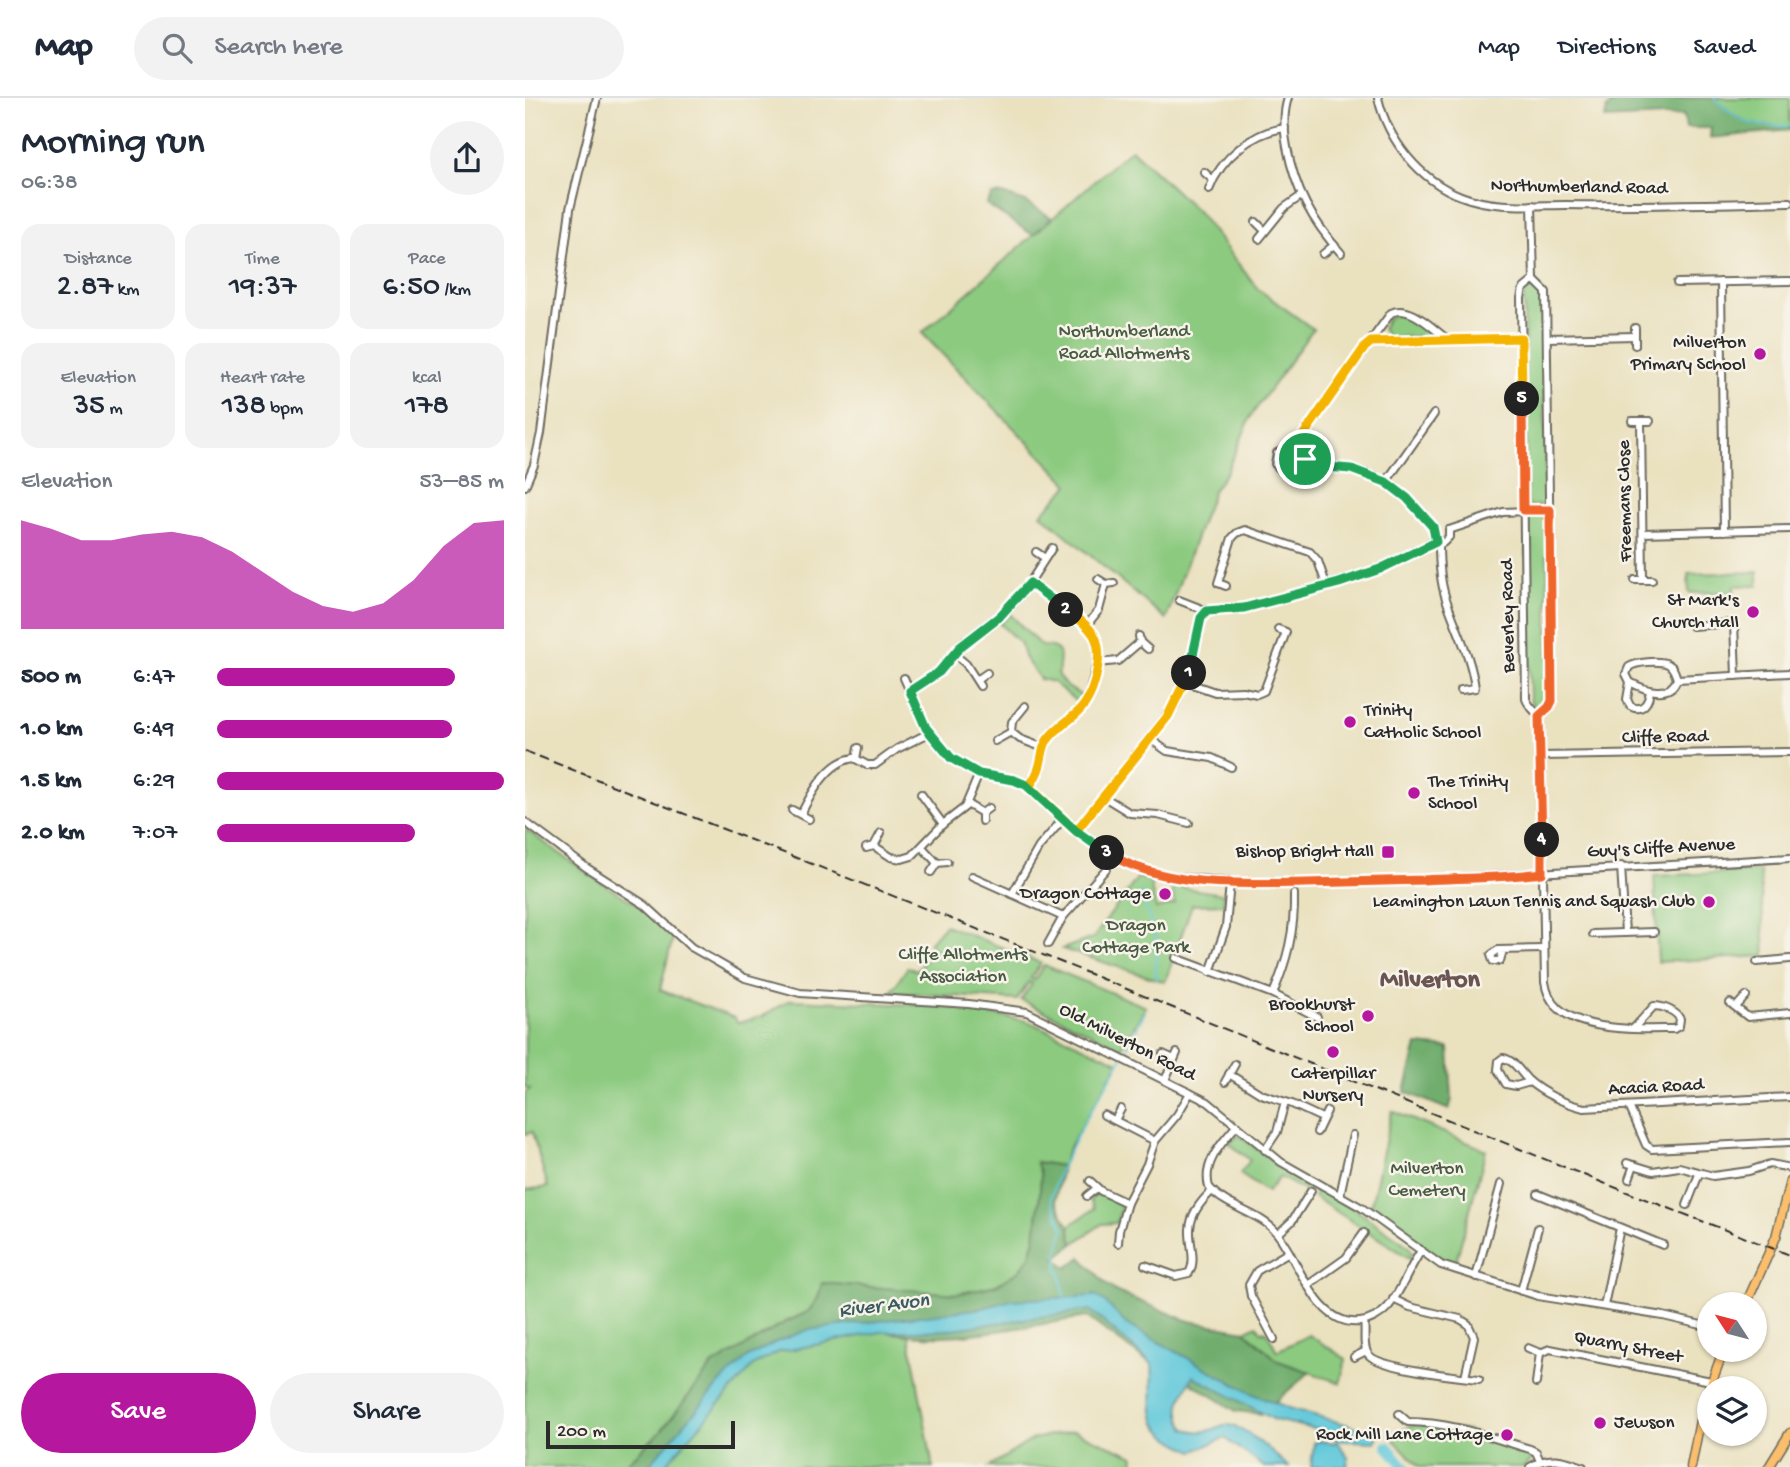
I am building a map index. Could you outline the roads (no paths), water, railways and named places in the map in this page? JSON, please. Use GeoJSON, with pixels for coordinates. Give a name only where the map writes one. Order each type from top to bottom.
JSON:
{"type":"FeatureCollection","features":[{"type":"Feature","properties":{"kind":"main road"},"geometry":{"type":"LineString","coordinates":[[1751,1292],[1776,1237],[1790,1181]]}},
{"type":"Feature","properties":{"kind":"main road"},"geometry":{"type":"LineString","coordinates":[[1769,1467],[1790,1433]]}},
{"type":"Feature","properties":{"kind":"main road"},"geometry":{"type":"LineString","coordinates":[[1691,1467],[1697,1435]]}},
{"type":"Feature","properties":{"kind":"street"},"geometry":{"type":"LineString","coordinates":[[525,486],[534,465],[541,433],[572,197],[597,98]]}},
{"type":"Feature","properties":{"kind":"street"},"geometry":{"type":"LineString","coordinates":[[1289,98],[1285,109],[1285,128],[1290,163],[1301,197],[1319,228],[1341,253]]}},
{"type":"Feature","properties":{"kind":"street","name":"Northumberland Road"},"geometry":{"type":"LineString","coordinates":[[1378,98],[1384,122],[1394,140],[1421,169],[1437,183],[1458,195],[1484,203],[1532,205],[1790,202]]}},
{"type":"Feature","properties":{"kind":"street"},"geometry":{"type":"LineString","coordinates":[[1209,190],[1227,162],[1246,143],[1265,132],[1285,128]]}},
{"type":"Feature","properties":{"kind":"street"},"geometry":{"type":"LineString","coordinates":[[1204,172],[1213,180]]}},
{"type":"Feature","properties":{"kind":"street"},"geometry":{"type":"LineString","coordinates":[[1259,239],[1284,208],[1301,197]]}},
{"type":"Feature","properties":{"kind":"street","name":"Beverley Road"},"geometry":{"type":"LineString","coordinates":[[1532,205],[1534,280],[1546,292],[1550,510],[1552,701],[1539,716]]}},
{"type":"Feature","properties":{"kind":"street"},"geometry":{"type":"LineString","coordinates":[[1255,222],[1265,231]]}},
{"type":"Feature","properties":{"kind":"street"},"geometry":{"type":"LineString","coordinates":[[1323,254],[1334,245]]}},
{"type":"Feature","properties":{"kind":"street","name":"Beverley Road"},"geometry":{"type":"LineString","coordinates":[[1534,280],[1521,292],[1523,510],[1526,699],[1539,716],[1541,756],[1545,989],[1557,1008],[1573,1017],[1600,1026],[1623,1030],[1674,1029],[1679,1026],[1680,1019],[1677,1014],[1654,1006],[1634,1028]]}},
{"type":"Feature","properties":{"kind":"street"},"geometry":{"type":"LineString","coordinates":[[1677,283],[1790,281]]}},
{"type":"Feature","properties":{"kind":"street"},"geometry":{"type":"LineString","coordinates":[[1721,282],[1724,531]]}},
{"type":"Feature","properties":{"kind":"street"},"geometry":{"type":"LineString","coordinates":[[1447,339],[1410,312],[1400,310],[1391,313],[1300,440],[1277,453],[1275,464],[1292,473],[1312,465],[1360,471],[1386,482],[1407,498],[1434,529],[1443,590],[1462,636],[1473,676],[1475,688],[1461,690]]}},
{"type":"Feature","properties":{"kind":"street"},"geometry":{"type":"LineString","coordinates":[[1547,338],[1635,332],[1636,345]]}},
{"type":"Feature","properties":{"kind":"street"},"geometry":{"type":"LineString","coordinates":[[1371,342],[1521,338]]}},
{"type":"Feature","properties":{"kind":"street"},"geometry":{"type":"LineString","coordinates":[[1386,482],[1434,414]]}},
{"type":"Feature","properties":{"kind":"street","name":"Freemans Close"},"geometry":{"type":"LineString","coordinates":[[1632,421],[1650,421]]}},
{"type":"Feature","properties":{"kind":"street","name":"Freemans Close"},"geometry":{"type":"LineString","coordinates":[[1640,421],[1643,533],[1639,580],[1652,580]]}},
{"type":"Feature","properties":{"kind":"street"},"geometry":{"type":"LineString","coordinates":[[1300,440],[1303,455],[1312,465]]}},
{"type":"Feature","properties":{"kind":"street"},"geometry":{"type":"LineString","coordinates":[[1449,530],[1497,513],[1550,510]]}},
{"type":"Feature","properties":{"kind":"street"},"geometry":{"type":"LineString","coordinates":[[1434,529],[1442,525],[1449,530]]}},
{"type":"Feature","properties":{"kind":"street"},"geometry":{"type":"LineString","coordinates":[[1643,533],[1790,529]]}},
{"type":"Feature","properties":{"kind":"street"},"geometry":{"type":"LineString","coordinates":[[1226,586],[1218,583],[1232,538],[1245,530],[1310,552],[1318,561],[1327,587]]}},
{"type":"Feature","properties":{"kind":"street"},"geometry":{"type":"LineString","coordinates":[[1179,600],[1207,611],[1244,608],[1327,587],[1374,571],[1447,540],[1449,530]]}},
{"type":"Feature","properties":{"kind":"street"},"geometry":{"type":"LineString","coordinates":[[910,691],[934,676],[970,638],[1000,616],[1030,583],[1052,548]]}},
{"type":"Feature","properties":{"kind":"street"},"geometry":{"type":"LineString","coordinates":[[1036,552],[1045,558]]}},
{"type":"Feature","properties":{"kind":"street"},"geometry":{"type":"LineString","coordinates":[[1087,625],[1099,610],[1110,583],[1098,579]]}},
{"type":"Feature","properties":{"kind":"street"},"geometry":{"type":"LineString","coordinates":[[1029,787],[1044,748],[1055,731],[1083,706],[1097,663],[1097,643],[1087,625],[1030,583]]}},
{"type":"Feature","properties":{"kind":"street"},"geometry":{"type":"LineString","coordinates":[[1076,831],[1168,716],[1186,682],[1194,659],[1201,618],[1207,611]]}},
{"type":"Feature","properties":{"kind":"street"},"geometry":{"type":"LineString","coordinates":[[1692,626],[1734,622],[1736,676]]}},
{"type":"Feature","properties":{"kind":"street"},"geometry":{"type":"LineString","coordinates":[[1186,682],[1215,692],[1243,691],[1257,694],[1264,691],[1286,632],[1277,629]]}},
{"type":"Feature","properties":{"kind":"street"},"geometry":{"type":"LineString","coordinates":[[1097,663],[1118,661],[1140,639],[1148,649]]}},
{"type":"Feature","properties":{"kind":"street"},"geometry":{"type":"LineString","coordinates":[[954,654],[966,664],[978,683],[986,673]]}},
{"type":"Feature","properties":{"kind":"street"},"geometry":{"type":"LineString","coordinates":[[1630,682],[1650,690],[1673,687],[1677,679],[1673,669],[1666,663],[1637,663],[1631,665],[1627,671],[1630,682],[1627,701],[1635,709],[1645,706],[1650,690]]}},
{"type":"Feature","properties":{"kind":"street"},"geometry":{"type":"LineString","coordinates":[[1677,679],[1790,673]]}},
{"type":"Feature","properties":{"kind":"street","name":"Guy's Cliffe Avenue"},"geometry":{"type":"LineString","coordinates":[[904,678],[929,733],[951,758],[979,774],[1014,780],[1029,787],[1076,831],[1112,856],[1145,870],[1169,876],[1230,883],[1404,881],[1790,858]]}},
{"type":"Feature","properties":{"kind":"street"},"geometry":{"type":"LineString","coordinates":[[1011,732],[1012,722],[1025,706]]}},
{"type":"Feature","properties":{"kind":"street"},"geometry":{"type":"LineString","coordinates":[[1011,732],[1020,739],[1044,748]]}},
{"type":"Feature","properties":{"kind":"street"},"geometry":{"type":"LineString","coordinates":[[995,741],[1011,732]]}},
{"type":"Feature","properties":{"kind":"street"},"geometry":{"type":"LineString","coordinates":[[800,814],[817,786],[846,760],[856,759],[867,765],[875,765],[897,748],[929,733]]}},
{"type":"Feature","properties":{"kind":"street"},"geometry":{"type":"LineString","coordinates":[[1150,739],[1167,751],[1212,758],[1231,767]]}},
{"type":"Feature","properties":{"kind":"street"},"geometry":{"type":"LineString","coordinates":[[856,759],[858,748]]}},
{"type":"Feature","properties":{"kind":"street","name":"Cliffe Road"},"geometry":{"type":"LineString","coordinates":[[1541,756],[1790,752]]}},
{"type":"Feature","properties":{"kind":"street"},"geometry":{"type":"LineString","coordinates":[[881,833],[870,847],[891,857],[909,858],[967,804],[979,774]]}},
{"type":"Feature","properties":{"kind":"street"},"geometry":{"type":"LineString","coordinates":[[921,794],[943,824]]}},
{"type":"Feature","properties":{"kind":"street"},"geometry":{"type":"LineString","coordinates":[[1104,797],[1131,813],[1158,815],[1189,822]]}},
{"type":"Feature","properties":{"kind":"street"},"geometry":{"type":"LineString","coordinates":[[919,809],[927,803]]}},
{"type":"Feature","properties":{"kind":"street"},"geometry":{"type":"LineString","coordinates":[[967,804],[984,814]]}},
{"type":"Feature","properties":{"kind":"street"},"geometry":{"type":"LineString","coordinates":[[792,810],[809,819]]}},
{"type":"Feature","properties":{"kind":"street"},"geometry":{"type":"LineString","coordinates":[[1012,894],[1039,847],[1063,819]]}},
{"type":"Feature","properties":{"kind":"street","name":"Old Milverton Road"},"geometry":{"type":"LineString","coordinates":[[525,822],[587,868],[645,905],[691,947],[754,981],[800,993],[1018,1009],[1036,1015],[1208,1102],[1292,1170],[1340,1195],[1441,1265],[1521,1291],[1697,1324]]}},
{"type":"Feature","properties":{"kind":"street"},"geometry":{"type":"LineString","coordinates":[[922,847],[937,863]]}},
{"type":"Feature","properties":{"kind":"street"},"geometry":{"type":"LineString","coordinates":[[937,863],[947,862]]}},
{"type":"Feature","properties":{"kind":"street"},"geometry":{"type":"LineString","coordinates":[[931,872],[937,863]]}},
{"type":"Feature","properties":{"kind":"street"},"geometry":{"type":"LineString","coordinates":[[1621,866],[1625,933]]}},
{"type":"Feature","properties":{"kind":"street"},"geometry":{"type":"LineString","coordinates":[[1048,944],[1063,917],[1106,869]]}},
{"type":"Feature","properties":{"kind":"street"},"geometry":{"type":"LineString","coordinates":[[972,876],[1063,917]]}},
{"type":"Feature","properties":{"kind":"street"},"geometry":{"type":"LineString","coordinates":[[1210,972],[1226,927],[1230,883]]}},
{"type":"Feature","properties":{"kind":"street"},"geometry":{"type":"LineString","coordinates":[[1273,994],[1291,943],[1294,894]]}},
{"type":"Feature","properties":{"kind":"street"},"geometry":{"type":"LineString","coordinates":[[1601,925],[1602,934]]}},
{"type":"Feature","properties":{"kind":"street"},"geometry":{"type":"LineString","coordinates":[[1593,934],[1654,932]]}},
{"type":"Feature","properties":{"kind":"street"},"geometry":{"type":"LineString","coordinates":[[1503,950],[1543,949]]}},
{"type":"Feature","properties":{"kind":"street"},"geometry":{"type":"LineString","coordinates":[[1176,958],[1273,994],[1317,1017]]}},
{"type":"Feature","properties":{"kind":"street"},"geometry":{"type":"LineString","coordinates":[[1757,962],[1790,959]]}},
{"type":"Feature","properties":{"kind":"street"},"geometry":{"type":"LineString","coordinates":[[1746,996],[1733,1005],[1748,1017],[1790,1013]]}},
{"type":"Feature","properties":{"kind":"street"},"geometry":{"type":"LineString","coordinates":[[1163,1054],[1175,1056],[1165,1080]]}},
{"type":"Feature","properties":{"kind":"street","name":"Acacia Road"},"geometry":{"type":"LineString","coordinates":[[1530,1082],[1515,1086],[1506,1084],[1498,1070],[1499,1061],[1503,1058],[1509,1059],[1530,1082],[1566,1103],[1580,1107],[1790,1097]]}},
{"type":"Feature","properties":{"kind":"street"},"geometry":{"type":"LineString","coordinates":[[1225,1082],[1235,1064]]}},
{"type":"Feature","properties":{"kind":"street"},"geometry":{"type":"LineString","coordinates":[[1229,1074],[1254,1091],[1322,1118]]}},
{"type":"Feature","properties":{"kind":"street"},"geometry":{"type":"LineString","coordinates":[[1118,1243],[1127,1203],[1155,1141],[1177,1115],[1190,1093]]}},
{"type":"Feature","properties":{"kind":"street"},"geometry":{"type":"LineString","coordinates":[[1265,1150],[1277,1132],[1285,1102]]}},
{"type":"Feature","properties":{"kind":"street"},"geometry":{"type":"LineString","coordinates":[[1629,1105],[1646,1145],[1652,1149],[1790,1142]]}},
{"type":"Feature","properties":{"kind":"street"},"geometry":{"type":"LineString","coordinates":[[1115,1120],[1121,1109]]}},
{"type":"Feature","properties":{"kind":"street"},"geometry":{"type":"LineString","coordinates":[[1317,1132],[1327,1111]]}},
{"type":"Feature","properties":{"kind":"street"},"geometry":{"type":"LineString","coordinates":[[1104,1115],[1155,1141]]}},
{"type":"Feature","properties":{"kind":"street"},"geometry":{"type":"LineString","coordinates":[[1237,1125],[1209,1165],[1207,1183],[1212,1191],[1278,1234],[1319,1304],[1329,1313],[1348,1321],[1364,1322],[1382,1312],[1422,1251]]}},
{"type":"Feature","properties":{"kind":"street"},"geometry":{"type":"LineString","coordinates":[[1340,1195],[1351,1138]]}},
{"type":"Feature","properties":{"kind":"street"},"geometry":{"type":"LineString","coordinates":[[1629,1179],[1631,1164],[1653,1171],[1679,1167],[1713,1176],[1739,1173],[1770,1164],[1790,1168]]}},
{"type":"Feature","properties":{"kind":"street"},"geometry":{"type":"LineString","coordinates":[[1686,1200],[1699,1174]]}},
{"type":"Feature","properties":{"kind":"street"},"geometry":{"type":"LineString","coordinates":[[1090,1181],[1097,1188],[1127,1203]]}},
{"type":"Feature","properties":{"kind":"street"},"geometry":{"type":"LineString","coordinates":[[1476,1277],[1501,1184]]}},
{"type":"Feature","properties":{"kind":"street"},"geometry":{"type":"LineString","coordinates":[[1087,1196],[1097,1188]]}},
{"type":"Feature","properties":{"kind":"street"},"geometry":{"type":"LineString","coordinates":[[1151,1264],[1176,1276],[1189,1273],[1193,1265],[1190,1234],[1192,1218],[1212,1191]]}},
{"type":"Feature","properties":{"kind":"street"},"geometry":{"type":"LineString","coordinates":[[1278,1234],[1292,1221],[1306,1194]]}},
{"type":"Feature","properties":{"kind":"street"},"geometry":{"type":"LineString","coordinates":[[1538,1194],[1545,1202],[1663,1245]]}},
{"type":"Feature","properties":{"kind":"street"},"geometry":{"type":"LineString","coordinates":[[1521,1291],[1538,1228]]}},
{"type":"Feature","properties":{"kind":"street"},"geometry":{"type":"LineString","coordinates":[[1604,1306],[1619,1228]]}},
{"type":"Feature","properties":{"kind":"street"},"geometry":{"type":"LineString","coordinates":[[1108,1230],[1119,1231]]}},
{"type":"Feature","properties":{"kind":"street"},"geometry":{"type":"LineString","coordinates":[[1308,1285],[1346,1258],[1364,1233]]}},
{"type":"Feature","properties":{"kind":"street"},"geometry":{"type":"LineString","coordinates":[[1353,1235],[1360,1240]]}},
{"type":"Feature","properties":{"kind":"street"},"geometry":{"type":"LineString","coordinates":[[1652,1250],[1655,1242]]}},
{"type":"Feature","properties":{"kind":"street"},"geometry":{"type":"LineString","coordinates":[[1274,1339],[1250,1293],[1249,1282],[1257,1272],[1289,1252]]}},
{"type":"Feature","properties":{"kind":"street"},"geometry":{"type":"LineString","coordinates":[[1393,1299],[1406,1306],[1460,1319],[1468,1324],[1474,1337],[1465,1377]]}},
{"type":"Feature","properties":{"kind":"street"},"geometry":{"type":"LineString","coordinates":[[1364,1322],[1366,1351],[1378,1361],[1479,1380]]}},
{"type":"Feature","properties":{"kind":"street"},"geometry":{"type":"LineString","coordinates":[[1259,1329],[1266,1325]]}},
{"type":"Feature","properties":{"kind":"street","name":"Quarry Street"},"geometry":{"type":"LineString","coordinates":[[1528,1348],[1540,1353],[1550,1349],[1697,1378]]}},
{"type":"Feature","properties":{"kind":"street"},"geometry":{"type":"LineString","coordinates":[[1354,1357],[1366,1351]]}},
{"type":"Feature","properties":{"kind":"street"},"geometry":{"type":"LineString","coordinates":[[1536,1383],[1540,1353]]}},
{"type":"Feature","properties":{"kind":"street"},"geometry":{"type":"LineString","coordinates":[[1399,1414],[1408,1422],[1427,1421],[1461,1428],[1528,1448],[1536,1452],[1540,1461]]}},
{"type":"Feature","properties":{"kind":"street"},"geometry":{"type":"LineString","coordinates":[[1530,1467],[1540,1461],[1560,1459],[1583,1467]]}},
{"type":"Feature","properties":{"kind":"water"},"geometry":{"type":"Polygon","coordinates":[[[1094,1294],[1126,1324],[1251,1393],[1289,1408],[1379,1434],[1375,1442],[1337,1440],[1327,1432],[1275,1420],[1193,1376],[1180,1408],[1186,1429],[1203,1432],[1231,1425],[1258,1441],[1289,1467],[1264,1467],[1225,1438],[1194,1451],[1165,1435],[1158,1427],[1154,1418],[1152,1364],[1090,1310],[946,1330],[881,1332],[779,1352],[754,1365],[663,1467],[647,1467],[720,1383],[748,1357],[807,1330],[983,1308],[1011,1300],[1094,1294]]]}},
{"type":"Feature","properties":{"kind":"water"},"geometry":{"type":"Polygon","coordinates":[[[1314,1443],[1338,1443],[1348,1457],[1347,1467],[1311,1467],[1314,1443]]]}},
{"type":"Feature","properties":{"kind":"waterway"},"geometry":{"type":"LineString","coordinates":[[1714,98],[1733,114],[1756,125],[1790,126]]}},
{"type":"Feature","properties":{"kind":"waterway"},"geometry":{"type":"LineString","coordinates":[[1140,890],[1156,939],[1156,979]]}},
{"type":"Feature","properties":{"kind":"waterway"},"geometry":{"type":"LineString","coordinates":[[1064,1296],[1060,1271],[1057,1270],[1059,1258],[1056,1255],[1064,1229],[1051,1199],[1059,1172],[1084,1122],[1115,1071],[1145,1012]]}},
{"type":"Feature","properties":{"kind":"waterway","name":"River Avon"},"geometry":{"type":"LineString","coordinates":[[1387,1446],[1405,1467]]}},
{"type":"Feature","properties":{"kind":"railway"},"geometry":{"type":"LineString","coordinates":[[525,751],[1048,957],[1601,1182],[1790,1255]]}},
{"type":"Feature","properties":{"kind":"place","name":"Milverton Primary School"},"geometry":{"type":"Point","coordinates":[1760,354]}},
{"type":"Feature","properties":{"kind":"place","name":"St Mark's Church Hall"},"geometry":{"type":"Point","coordinates":[1753,612]}},
{"type":"Feature","properties":{"kind":"place","name":"Trinity Catholic School"},"geometry":{"type":"Point","coordinates":[1350,722]}},
{"type":"Feature","properties":{"kind":"place","name":"The Trinity School"},"geometry":{"type":"Point","coordinates":[1414,793]}},
{"type":"Feature","properties":{"kind":"place","name":"Bishop Bright Hall"},"geometry":{"type":"Point","coordinates":[1388,852]}},
{"type":"Feature","properties":{"kind":"place","name":"Dragon Cottage"},"geometry":{"type":"Point","coordinates":[1165,894]}},
{"type":"Feature","properties":{"kind":"place","name":"Leamington Lawn Tennis and Squash Club"},"geometry":{"type":"Point","coordinates":[1709,902]}},
{"type":"Feature","properties":{"kind":"place","name":"Brookhurst School"},"geometry":{"type":"Point","coordinates":[1368,1016]}},
{"type":"Feature","properties":{"kind":"place","name":"Caterpillar Nursery"},"geometry":{"type":"Point","coordinates":[1333,1052]}},
{"type":"Feature","properties":{"kind":"place","name":"Jewson"},"geometry":{"type":"Point","coordinates":[1600,1423]}},
{"type":"Feature","properties":{"kind":"place","name":"Rock Mill Lane Cottage"},"geometry":{"type":"Point","coordinates":[1507,1435]}},
{"type":"Feature","properties":{"kind":"district","name":"Milverton"},"geometry":{"type":"Point","coordinates":[1430,981]}},
{"type":"Feature","properties":{"kind":"park label","name":"Northumberland Road Allotments"},"geometry":{"type":"Point","coordinates":[1124,343]}},
{"type":"Feature","properties":{"kind":"park label","name":"Dragon Cottage Park"},"geometry":{"type":"Point","coordinates":[1136,937]}},
{"type":"Feature","properties":{"kind":"park label","name":"Cliffe Allotments Association"},"geometry":{"type":"Point","coordinates":[963,966]}},
{"type":"Feature","properties":{"kind":"park label","name":"Milverton Cemetery"},"geometry":{"type":"Point","coordinates":[1427,1180]}}]}
